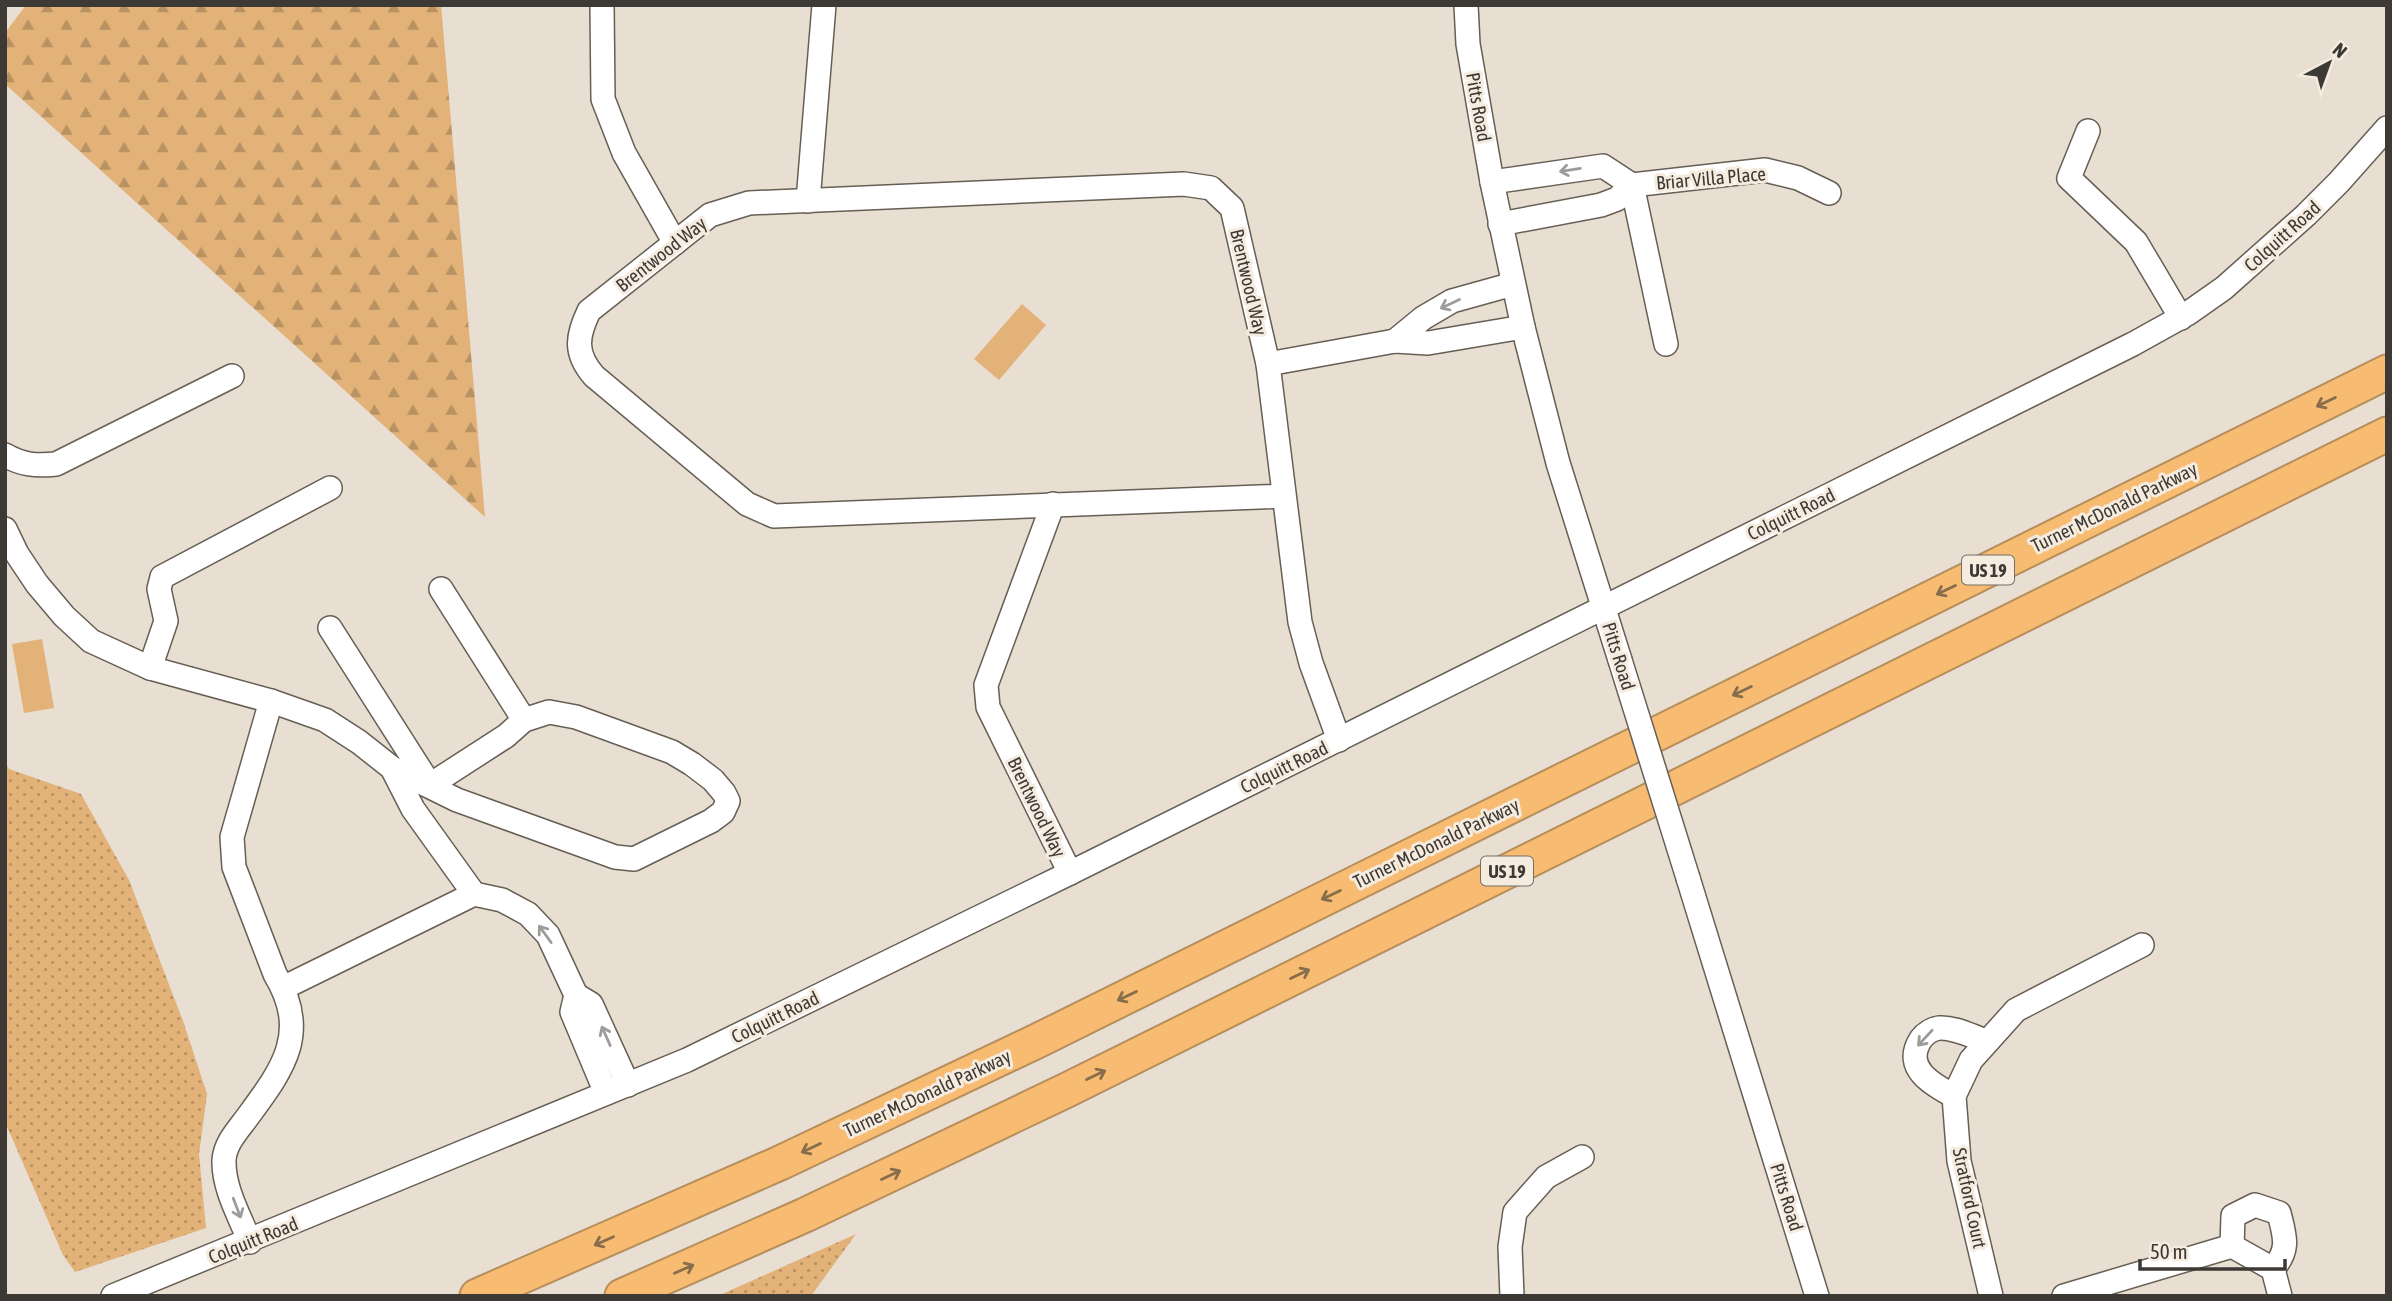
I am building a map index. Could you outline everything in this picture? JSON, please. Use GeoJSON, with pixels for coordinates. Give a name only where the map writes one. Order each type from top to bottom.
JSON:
{"type":"FeatureCollection","features":[{"type":"Feature","properties":{"kind":"highway","name":"Turner McDonald Parkway"},"geometry":{"type":"LineString","coordinates":[[477,1296],[780,1163],[1037,1041],[2387,372]]}},
{"type":"Feature","properties":{"kind":"highway","name":"US 19"},"geometry":{"type":"LineString","coordinates":[[622,1296],[805,1215],[1065,1091],[2387,434]]}},
{"type":"Feature","properties":{"kind":"street"},"geometry":{"type":"LineString","coordinates":[[602,5],[603,99],[624,153],[674,243]]}},
{"type":"Feature","properties":{"kind":"street"},"geometry":{"type":"LineString","coordinates":[[808,201],[824,5]]}},
{"type":"Feature","properties":{"kind":"street","name":"Pitts Road"},"geometry":{"type":"LineString","coordinates":[[1466,5],[1468,44],[1500,224],[1558,463],[1817,1296]]}},
{"type":"Feature","properties":{"kind":"street","name":"Colquitt Road"},"geometry":{"type":"LineString","coordinates":[[114,1296],[687,1060],[1339,740],[2110,355],[2181,317],[2224,288],[2306,215],[2387,128]]}},
{"type":"Feature","properties":{"kind":"street"},"geometry":{"type":"LineString","coordinates":[[2088,131],[2068,178],[2136,242],[2181,317]]}},
{"type":"Feature","properties":{"kind":"street","name":"Briar Villa Place"},"geometry":{"type":"LineString","coordinates":[[1492,182],[1603,166],[1632,185]]}},
{"type":"Feature","properties":{"kind":"street","name":"Briar Villa Place"},"geometry":{"type":"LineString","coordinates":[[1500,224],[1601,205],[1617,199],[1632,185],[1765,170],[1798,178],[1829,193]]}},
{"type":"Feature","properties":{"kind":"street","name":"Brentwood Way"},"geometry":{"type":"LineString","coordinates":[[1284,496],[774,516],[747,504],[594,376],[585,366],[579,351],[580,330],[589,311],[710,215],[749,203],[1184,184],[1211,188],[1232,208],[1268,364],[1300,622],[1311,663],[1339,740]]}},
{"type":"Feature","properties":{"kind":"street"},"geometry":{"type":"LineString","coordinates":[[1632,185],[1665,345]]}},
{"type":"Feature","properties":{"kind":"street"},"geometry":{"type":"LineString","coordinates":[[1395,341],[1423,318],[1452,301],[1513,284]]}},
{"type":"Feature","properties":{"kind":"street"},"geometry":{"type":"LineString","coordinates":[[1268,364],[1395,341],[1428,343],[1523,327]]}},
{"type":"Feature","properties":{"kind":"street"},"geometry":{"type":"LineString","coordinates":[[5,454],[18,462],[37,466],[56,464],[232,376]]}},
{"type":"Feature","properties":{"kind":"street"},"geometry":{"type":"LineString","coordinates":[[150,668],[166,621],[159,589],[162,577],[330,488]]}},
{"type":"Feature","properties":{"kind":"street","name":"Brentwood Way"},"geometry":{"type":"LineString","coordinates":[[1053,504],[986,685],[988,707],[1070,873]]}},
{"type":"Feature","properties":{"kind":"street"},"geometry":{"type":"LineString","coordinates":[[5,529],[37,584],[64,616],[91,641],[150,668],[271,701],[324,720],[359,741],[392,768],[457,800],[615,857],[634,859],[711,821],[723,812],[728,802],[713,780],[672,752],[576,717],[549,712],[524,720],[506,736],[430,785]]}},
{"type":"Feature","properties":{"kind":"street"},"geometry":{"type":"LineString","coordinates":[[441,589],[524,720]]}},
{"type":"Feature","properties":{"kind":"street"},"geometry":{"type":"LineString","coordinates":[[330,628],[430,785]]}},
{"type":"Feature","properties":{"kind":"street"},"geometry":{"type":"LineString","coordinates":[[250,1242],[225,1174],[224,1159],[230,1140],[276,1078],[287,1056],[292,1024],[283,988],[275,974],[234,867],[232,837],[271,701]]}},
{"type":"Feature","properties":{"kind":"street"},"geometry":{"type":"LineString","coordinates":[[392,768],[413,809],[474,894]]}},
{"type":"Feature","properties":{"kind":"street"},"geometry":{"type":"LineString","coordinates":[[283,988],[474,894],[502,900],[528,914],[548,934],[576,995],[572,1012],[606,1093]]}},
{"type":"Feature","properties":{"kind":"street","name":"Stratford Court"},"geometry":{"type":"LineString","coordinates":[[1991,1296],[1959,1161],[1954,1096],[1971,1060],[2016,1010],[2142,945]]}},
{"type":"Feature","properties":{"kind":"street"},"geometry":{"type":"LineString","coordinates":[[576,995],[592,1003],[628,1085]]}},
{"type":"Feature","properties":{"kind":"street"},"geometry":{"type":"LineString","coordinates":[[1954,1096],[1930,1083],[1921,1073],[1915,1061],[1917,1048],[1923,1037],[1935,1028],[1951,1029],[1986,1041]]}},
{"type":"Feature","properties":{"kind":"street"},"geometry":{"type":"LineString","coordinates":[[1512,1296],[1510,1247],[1515,1212],[1546,1177],[1582,1157]]}},
{"type":"Feature","properties":{"kind":"street"},"geometry":{"type":"LineString","coordinates":[[2232,1246],[2233,1216],[2255,1205],[2279,1213],[2285,1237],[2284,1257],[2273,1269]]}},
{"type":"Feature","properties":{"kind":"street"},"geometry":{"type":"LineString","coordinates":[[2064,1296],[2232,1246],[2273,1269],[2280,1296]]}},
{"type":"Feature","properties":{"kind":"green space"},"geometry":{"type":"Polygon","coordinates":[[[26,5],[441,5],[485,517],[5,84],[5,33],[26,5]]]}},
{"type":"Feature","properties":{"kind":"green space"},"geometry":{"type":"Polygon","coordinates":[[[1022,304],[1046,325],[999,380],[974,359],[1022,304]]]}},
{"type":"Feature","properties":{"kind":"green space"},"geometry":{"type":"Polygon","coordinates":[[[42,639],[54,708],[24,713],[12,644],[42,639]]]}},
{"type":"Feature","properties":{"kind":"green space"},"geometry":{"type":"Polygon","coordinates":[[[5,763],[9,769],[81,794],[129,880],[183,1021],[207,1094],[199,1154],[206,1228],[75,1272],[63,1255],[5,1122],[5,763]]]}},
{"type":"Feature","properties":{"kind":"green space"},"geometry":{"type":"Polygon","coordinates":[[[856,1234],[811,1296],[718,1296],[856,1234]]]}}]}
